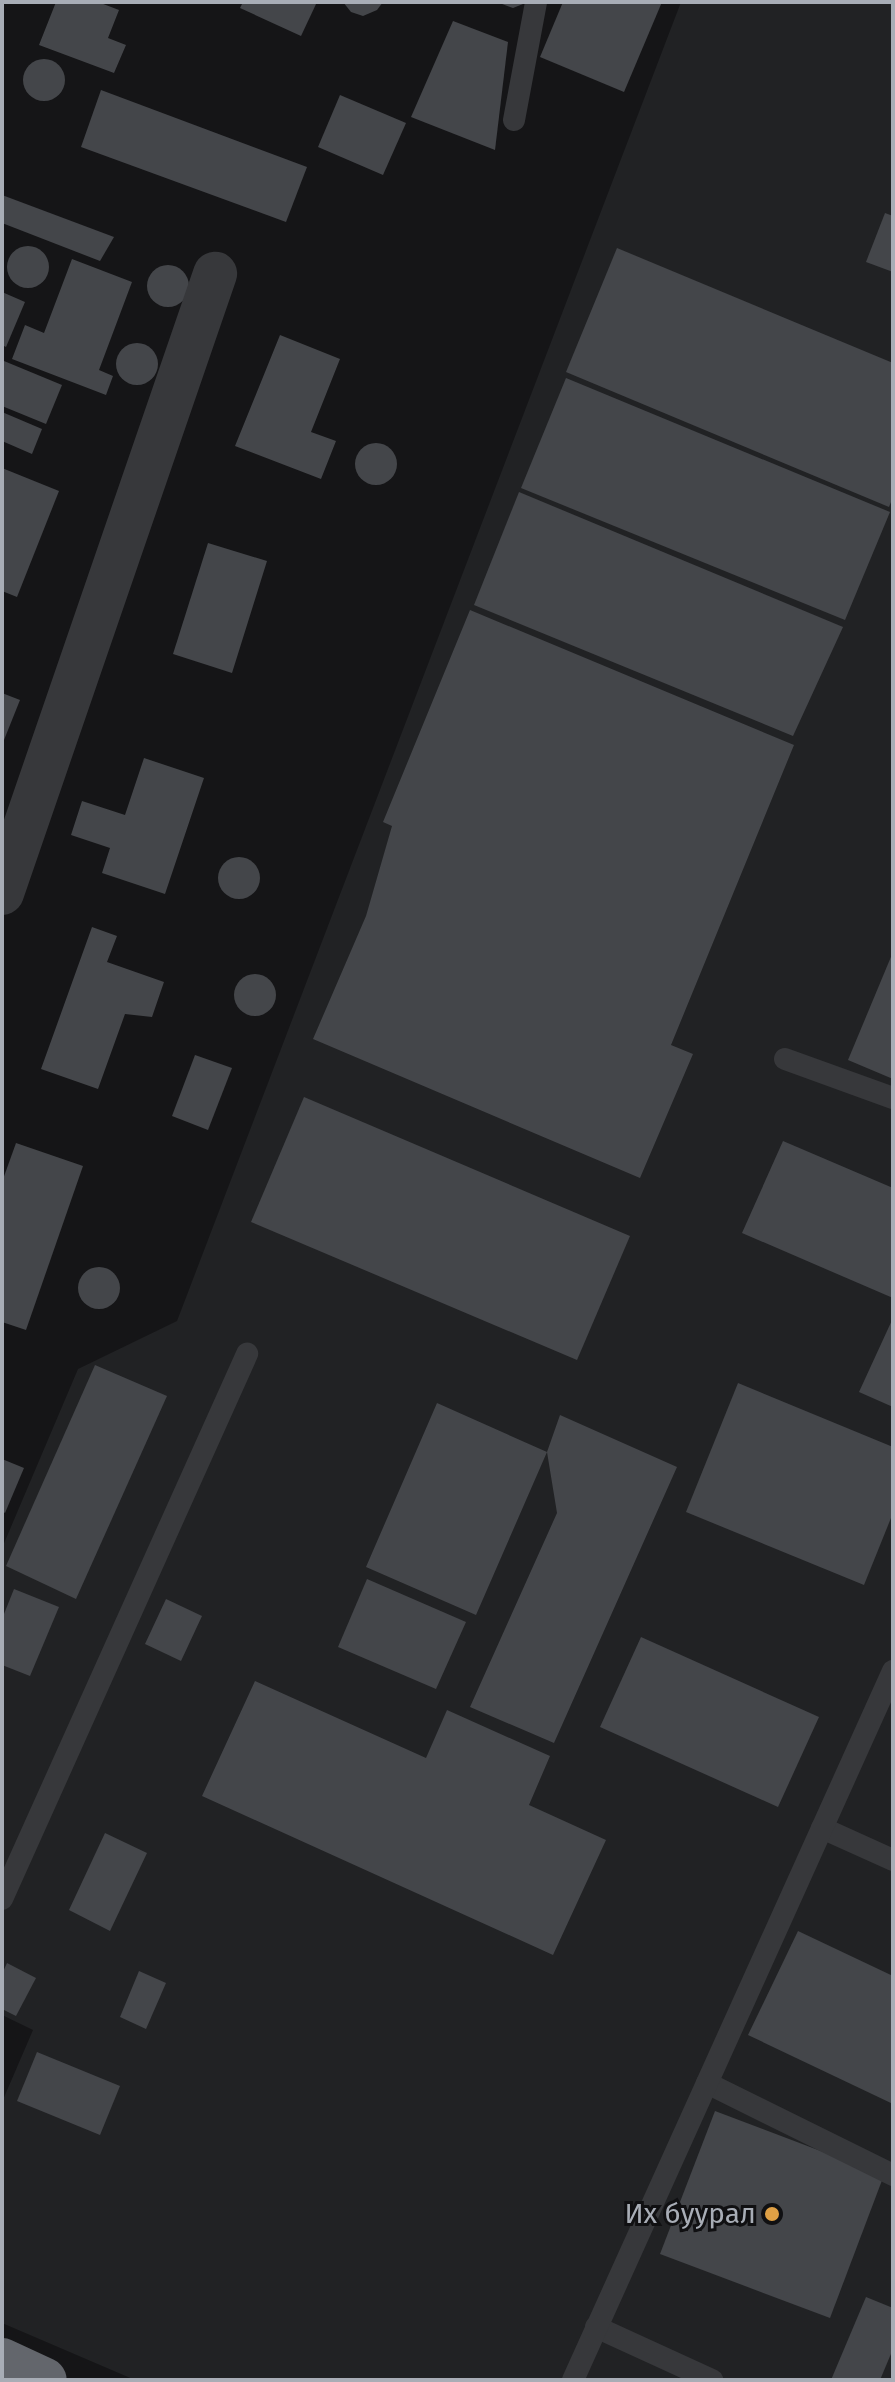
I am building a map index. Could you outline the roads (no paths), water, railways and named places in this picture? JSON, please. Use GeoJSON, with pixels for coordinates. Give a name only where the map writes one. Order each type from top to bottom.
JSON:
{"type":"FeatureCollection","features":[{"type":"Feature","properties":{"kind":"highway"},"geometry":{"type":"LineString","coordinates":[[2,2360],[45,2380]]}},
{"type":"Feature","properties":{"kind":"street"},"geometry":{"type":"LineString","coordinates":[[2,893],[215,274]]}},
{"type":"Feature","properties":{"kind":"lane"},"geometry":{"type":"LineString","coordinates":[[514,120],[536,2]]}},
{"type":"Feature","properties":{"kind":"lane"},"geometry":{"type":"LineString","coordinates":[[785,1059],[893,1098]]}},
{"type":"Feature","properties":{"kind":"lane"},"geometry":{"type":"LineString","coordinates":[[2,1899],[247,1354]]}},
{"type":"Feature","properties":{"kind":"lane"},"geometry":{"type":"LineString","coordinates":[[573,2380],[893,1671]]}},
{"type":"Feature","properties":{"kind":"lane"},"geometry":{"type":"LineString","coordinates":[[822,1828],[893,1860]]}},
{"type":"Feature","properties":{"kind":"lane"},"geometry":{"type":"LineString","coordinates":[[707,2083],[893,2175]]}},
{"type":"Feature","properties":{"kind":"lane"},"geometry":{"type":"LineString","coordinates":[[596,2327],[712,2380]]}},
{"type":"Feature","properties":{"kind":"place","name":"Их буурал"},"geometry":{"type":"Point","coordinates":[772,2214]}}]}
